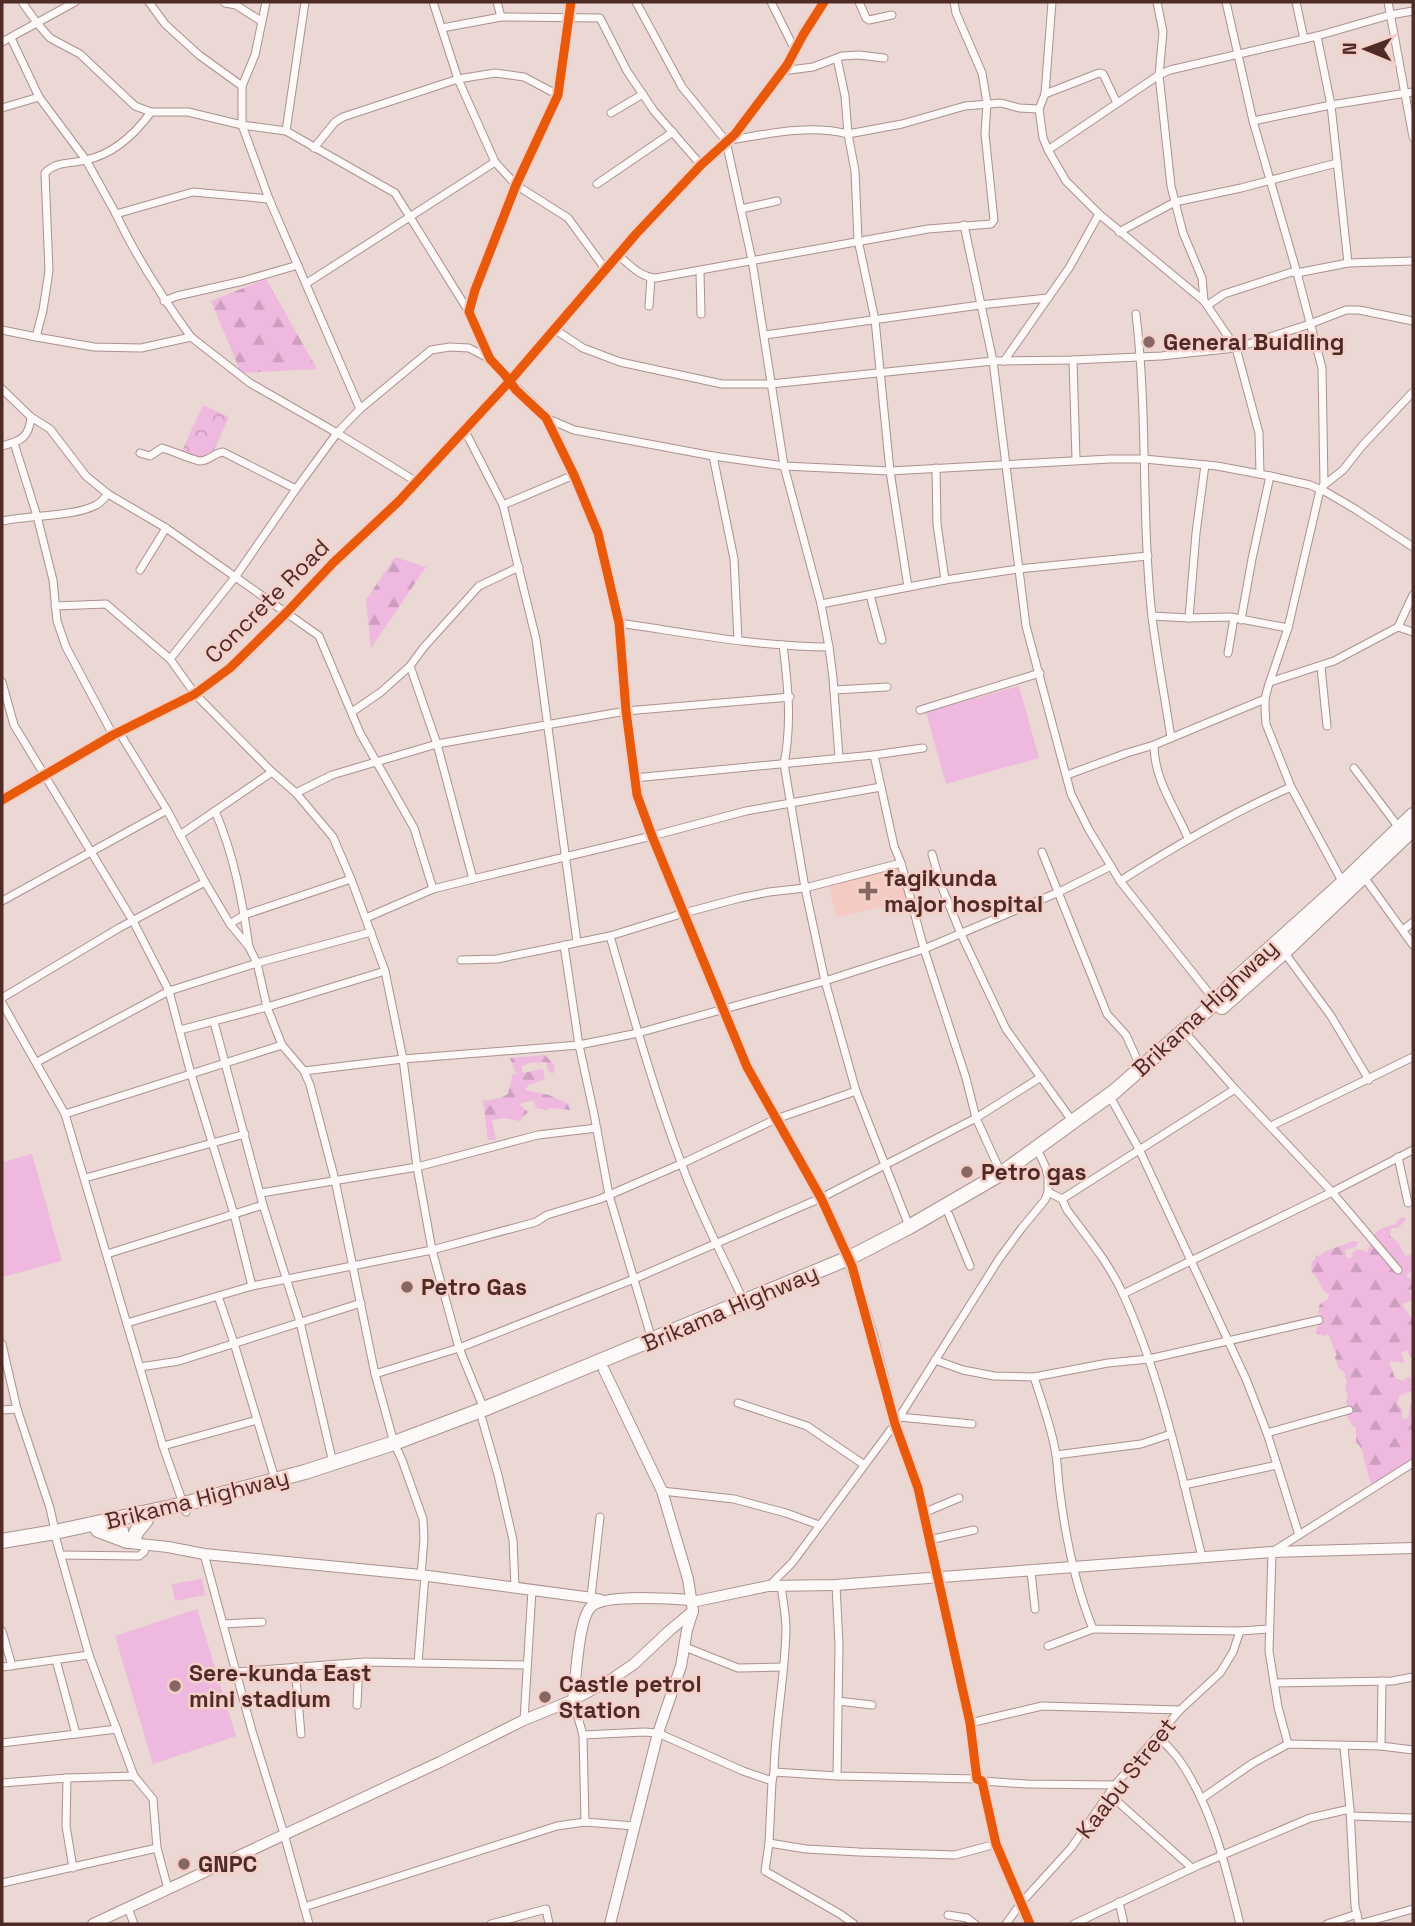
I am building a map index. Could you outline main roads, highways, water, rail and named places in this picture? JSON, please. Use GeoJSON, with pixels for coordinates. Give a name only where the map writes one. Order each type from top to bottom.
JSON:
{"type":"FeatureCollection","features":[{"type":"Feature","properties":{"kind":"highway","name":"Brikama Highway"},"geometry":{"type":"LineString","coordinates":[[2,1549],[316,1476],[604,1370],[850,1262],[949,1214],[1039,1153],[1115,1091],[1216,1002],[1284,952],[1409,832],[1413,816]]}},
{"type":"Feature","properties":{"kind":"highway","name":"Brikama Highway"},"geometry":{"type":"LineString","coordinates":[[483,1414],[745,1302],[850,1262],[1081,1128],[1189,1037],[1241,982],[1343,883],[1409,832]]}},
{"type":"Feature","properties":{"kind":"highway","name":"Brikama Highway"},"geometry":{"type":"LineString","coordinates":[[2,1541],[98,1530],[125,1521],[146,1520],[275,1479],[395,1447]]}},
{"type":"Feature","properties":{"kind":"highway"},"geometry":{"type":"LineString","coordinates":[[98,1530],[135,1543],[137,1531],[146,1520]]}},
{"type":"Feature","properties":{"kind":"place","name":"General Buidling"},"geometry":{"type":"Point","coordinates":[1149,342]}},
{"type":"Feature","properties":{"kind":"place","name":"fagikunda major hospital"},"geometry":{"type":"Point","coordinates":[868,891]}},
{"type":"Feature","properties":{"kind":"place","name":"Petro gas"},"geometry":{"type":"Point","coordinates":[967,1172]}},
{"type":"Feature","properties":{"kind":"place","name":"Petro Gas"},"geometry":{"type":"Point","coordinates":[407,1287]}},
{"type":"Feature","properties":{"kind":"place","name":"Sere-kunda East mini stadium"},"geometry":{"type":"Point","coordinates":[175,1686]}},
{"type":"Feature","properties":{"kind":"place","name":"Castle petrol Station"},"geometry":{"type":"Point","coordinates":[545,1697]}},
{"type":"Feature","properties":{"kind":"place","name":"GNPC"},"geometry":{"type":"Point","coordinates":[184,1864]}}]}
